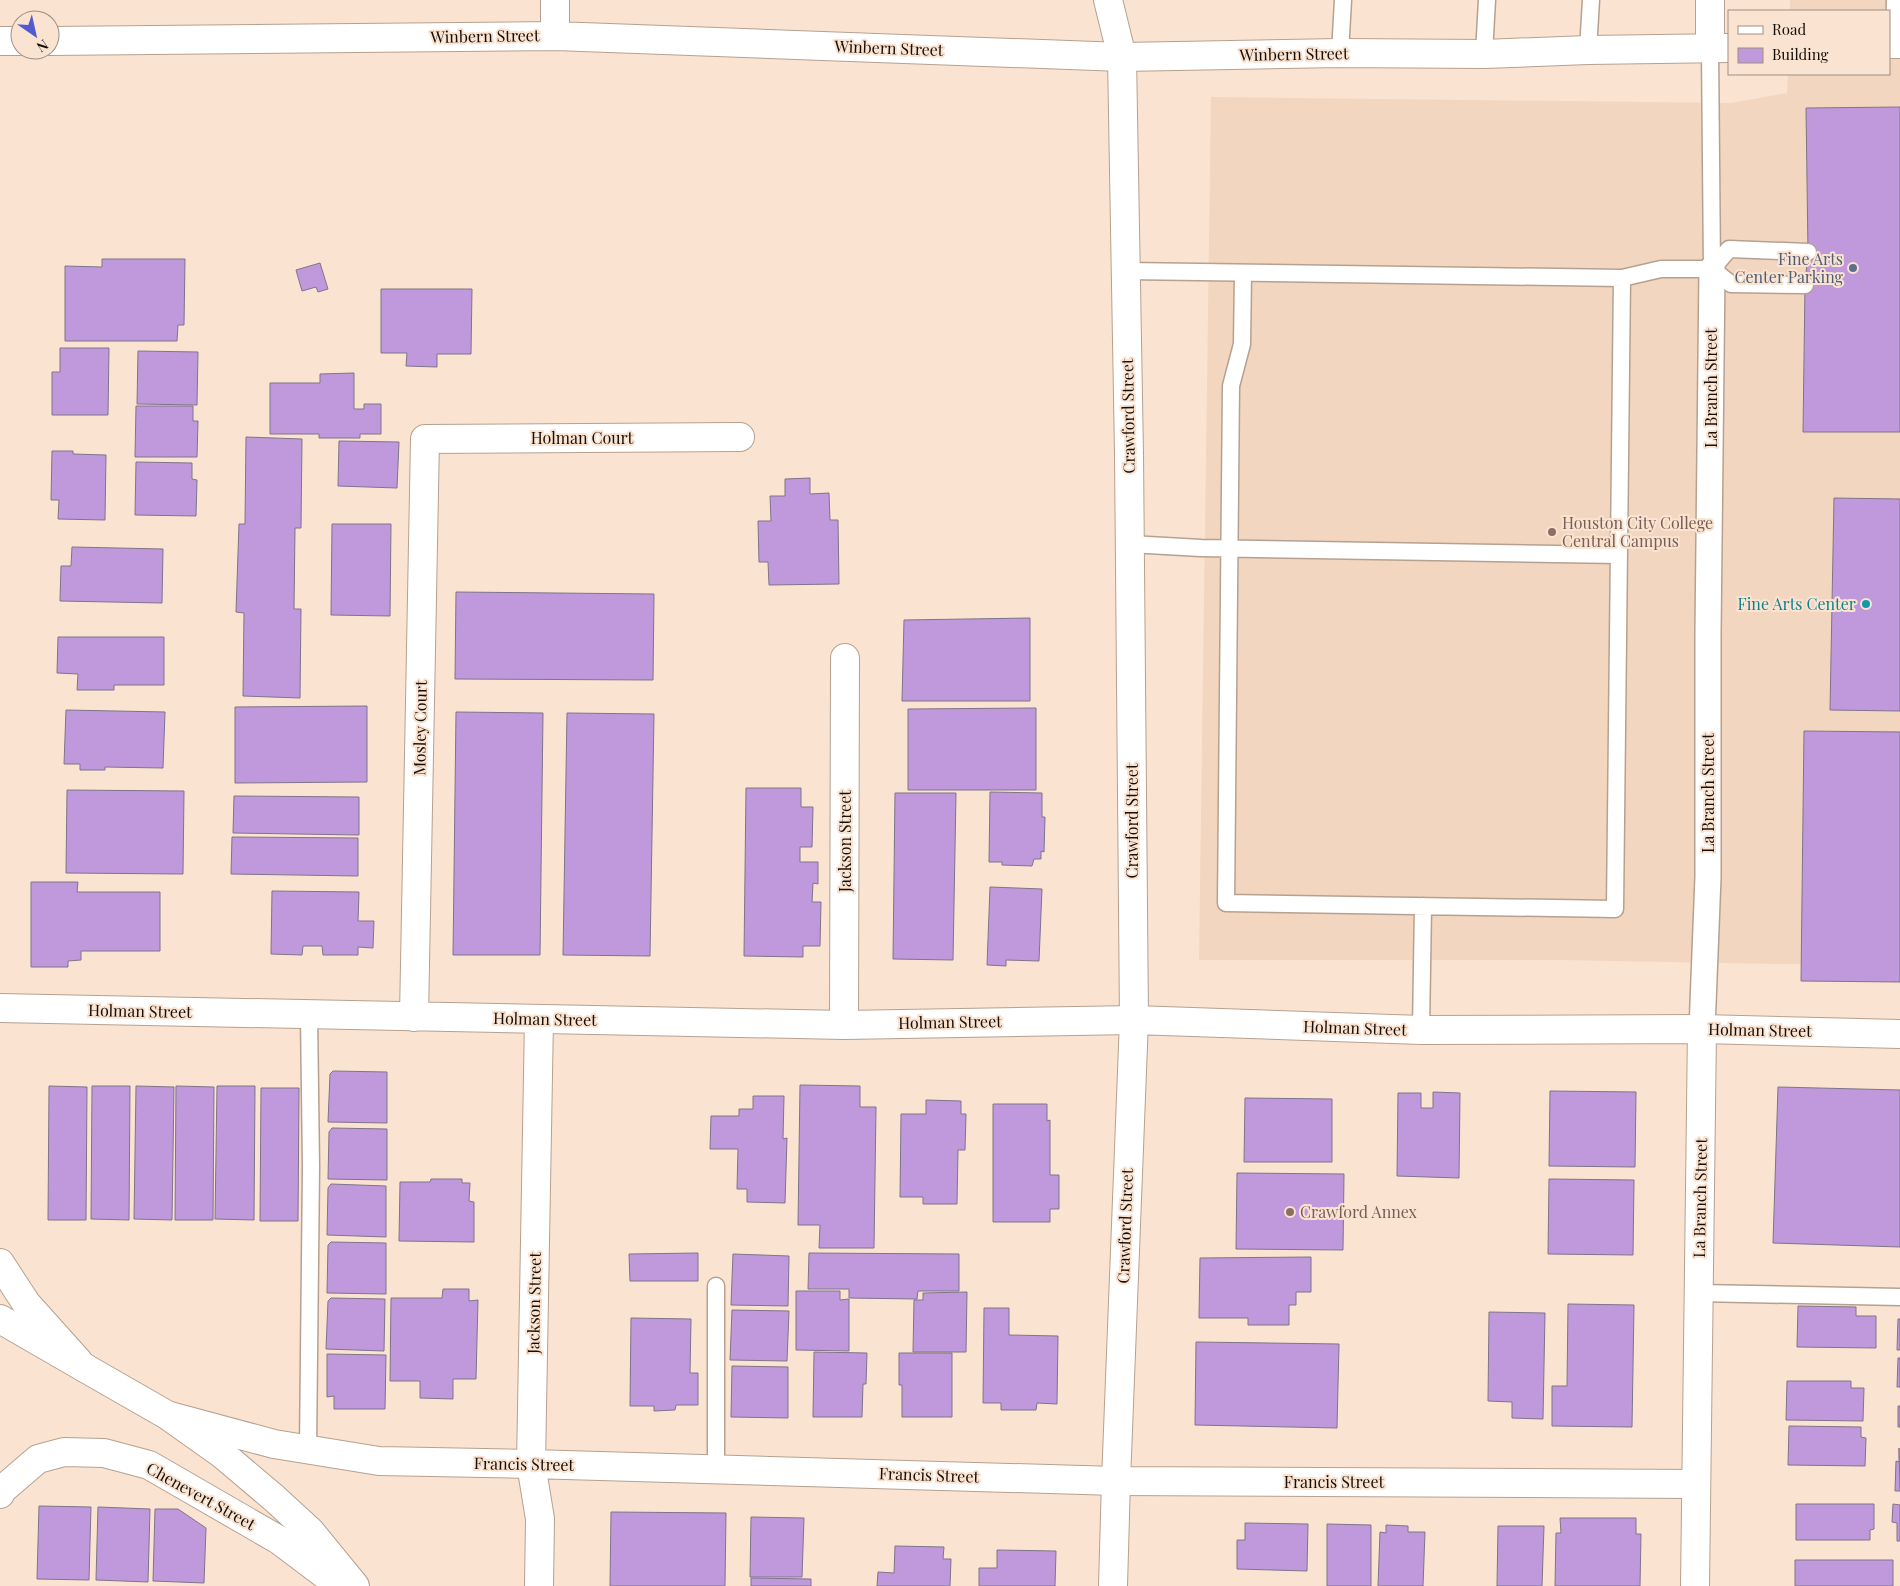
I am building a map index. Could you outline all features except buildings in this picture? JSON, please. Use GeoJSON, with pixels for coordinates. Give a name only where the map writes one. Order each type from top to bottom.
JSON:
{"type":"FeatureCollection","features":[{"type":"Feature","properties":{"kind":"main road"},"geometry":{"type":"LineString","coordinates":[[555,0],[555,36]]}},
{"type":"Feature","properties":{"kind":"main road","name":"Crawford Street"},"geometry":{"type":"LineString","coordinates":[[1108,0],[1122,56],[1130,544],[1134,1020],[1116,1481],[1114,1586]]}},
{"type":"Feature","properties":{"kind":"main road","name":"La Branch Street"},"geometry":{"type":"LineString","coordinates":[[1710,0],[1719,48]]}},
{"type":"Feature","properties":{"kind":"main road","name":"Winbern Street"},"geometry":{"type":"LineString","coordinates":[[60,40],[555,36],[1122,56],[1340,53],[1484,54],[1719,48]]}},
{"type":"Feature","properties":{"kind":"main road","name":"Holman Court"},"geometry":{"type":"LineString","coordinates":[[425,439],[740,437]]}},
{"type":"Feature","properties":{"kind":"main road","name":"Mosley Court"},"geometry":{"type":"LineString","coordinates":[[414,1016],[425,439]]}},
{"type":"Feature","properties":{"kind":"main road","name":"Jackson Street"},"geometry":{"type":"LineString","coordinates":[[844,1025],[845,658]]}},
{"type":"Feature","properties":{"kind":"main road","name":"Holman Street"},"geometry":{"type":"LineString","coordinates":[[0,1008],[844,1025],[1134,1020],[1421,1030],[1702,1029],[1900,1034]]}},
{"type":"Feature","properties":{"kind":"main road","name":"Jackson Street"},"geometry":{"type":"LineString","coordinates":[[539,1019],[531,1464],[540,1519],[539,1586]]}},
{"type":"Feature","properties":{"kind":"main road","name":"La Branch Street"},"geometry":{"type":"LineString","coordinates":[[1695,1586],[1702,1029]]}},
{"type":"Feature","properties":{"kind":"main road"},"geometry":{"type":"LineString","coordinates":[[0,1263],[26,1304],[84,1368]]}},
{"type":"Feature","properties":{"kind":"main road"},"geometry":{"type":"LineString","coordinates":[[0,1319],[167,1415],[222,1454],[310,1531],[355,1586]]}},
{"type":"Feature","properties":{"kind":"main road","name":"Francis Street"},"geometry":{"type":"LineString","coordinates":[[167,1415],[274,1444],[379,1461],[1116,1481],[1696,1484]]}},
{"type":"Feature","properties":{"kind":"main road","name":"Chenevert Street"},"geometry":{"type":"LineString","coordinates":[[0,1494],[2,1490],[38,1459],[64,1452],[104,1453],[149,1465],[279,1540],[340,1586]]}},
{"type":"Feature","properties":{"kind":"street","name":"La Branch Street"},"geometry":{"type":"LineString","coordinates":[[1702,1029],[1708,877],[1708,644],[1712,270]]}},
{"type":"Feature","properties":{"kind":"lane"},"geometry":{"type":"LineString","coordinates":[[1340,53],[1343,0]]}},
{"type":"Feature","properties":{"kind":"lane"},"geometry":{"type":"LineString","coordinates":[[1484,54],[1487,0]]}},
{"type":"Feature","properties":{"kind":"lane"},"geometry":{"type":"LineString","coordinates":[[1588,50],[1591,0]]}},
{"type":"Feature","properties":{"kind":"lane"},"geometry":{"type":"LineString","coordinates":[[1894,0],[1894,44]]}},
{"type":"Feature","properties":{"kind":"lane","name":"La Branch Street"},"geometry":{"type":"LineString","coordinates":[[1712,270],[1719,48]]}},
{"type":"Feature","properties":{"kind":"lane"},"geometry":{"type":"LineString","coordinates":[[1712,270],[1729,249],[1808,252]]}},
{"type":"Feature","properties":{"kind":"lane"},"geometry":{"type":"LineString","coordinates":[[1126,271],[1622,278],[1661,269],[1712,270],[1731,284],[1805,285]]}},
{"type":"Feature","properties":{"kind":"lane"},"geometry":{"type":"LineString","coordinates":[[1243,274],[1242,344],[1231,386],[1226,902],[1615,909],[1622,278]]}},
{"type":"Feature","properties":{"kind":"lane"},"geometry":{"type":"LineString","coordinates":[[1130,544],[1229,548],[1619,554]]}},
{"type":"Feature","properties":{"kind":"lane"},"geometry":{"type":"LineString","coordinates":[[1421,1030],[1422,906]]}},
{"type":"Feature","properties":{"kind":"lane"},"geometry":{"type":"LineString","coordinates":[[308,1449],[311,1177],[309,1014]]}},
{"type":"Feature","properties":{"kind":"lane"},"geometry":{"type":"LineString","coordinates":[[716,1286],[716,1469]]}},
{"type":"Feature","properties":{"kind":"lane"},"geometry":{"type":"LineString","coordinates":[[1698,1293],[1900,1297]]}},
{"type":"Feature","properties":{"kind":"shaded area","name":"Houston City College Central Campus"},"geometry":{"type":"Polygon","coordinates":[[[1790,0],[1900,0],[1900,966],[1559,960],[1199,960],[1211,97],[1731,103],[1787,93],[1788,75],[1890,75],[1890,10],[1790,10],[1790,0]]]}},
{"type":"Feature","properties":{"kind":"place","name":"Fine Arts Center Parking"},"geometry":{"type":"Point","coordinates":[1853,268]}},
{"type":"Feature","properties":{"kind":"place","name":"Houston City College Central Campus"},"geometry":{"type":"Point","coordinates":[1552,532]}},
{"type":"Feature","properties":{"kind":"place","name":"Fine Arts Center"},"geometry":{"type":"Point","coordinates":[1866,604]}},
{"type":"Feature","properties":{"kind":"place","name":"Crawford Annex"},"geometry":{"type":"Point","coordinates":[1290,1212]}}]}
